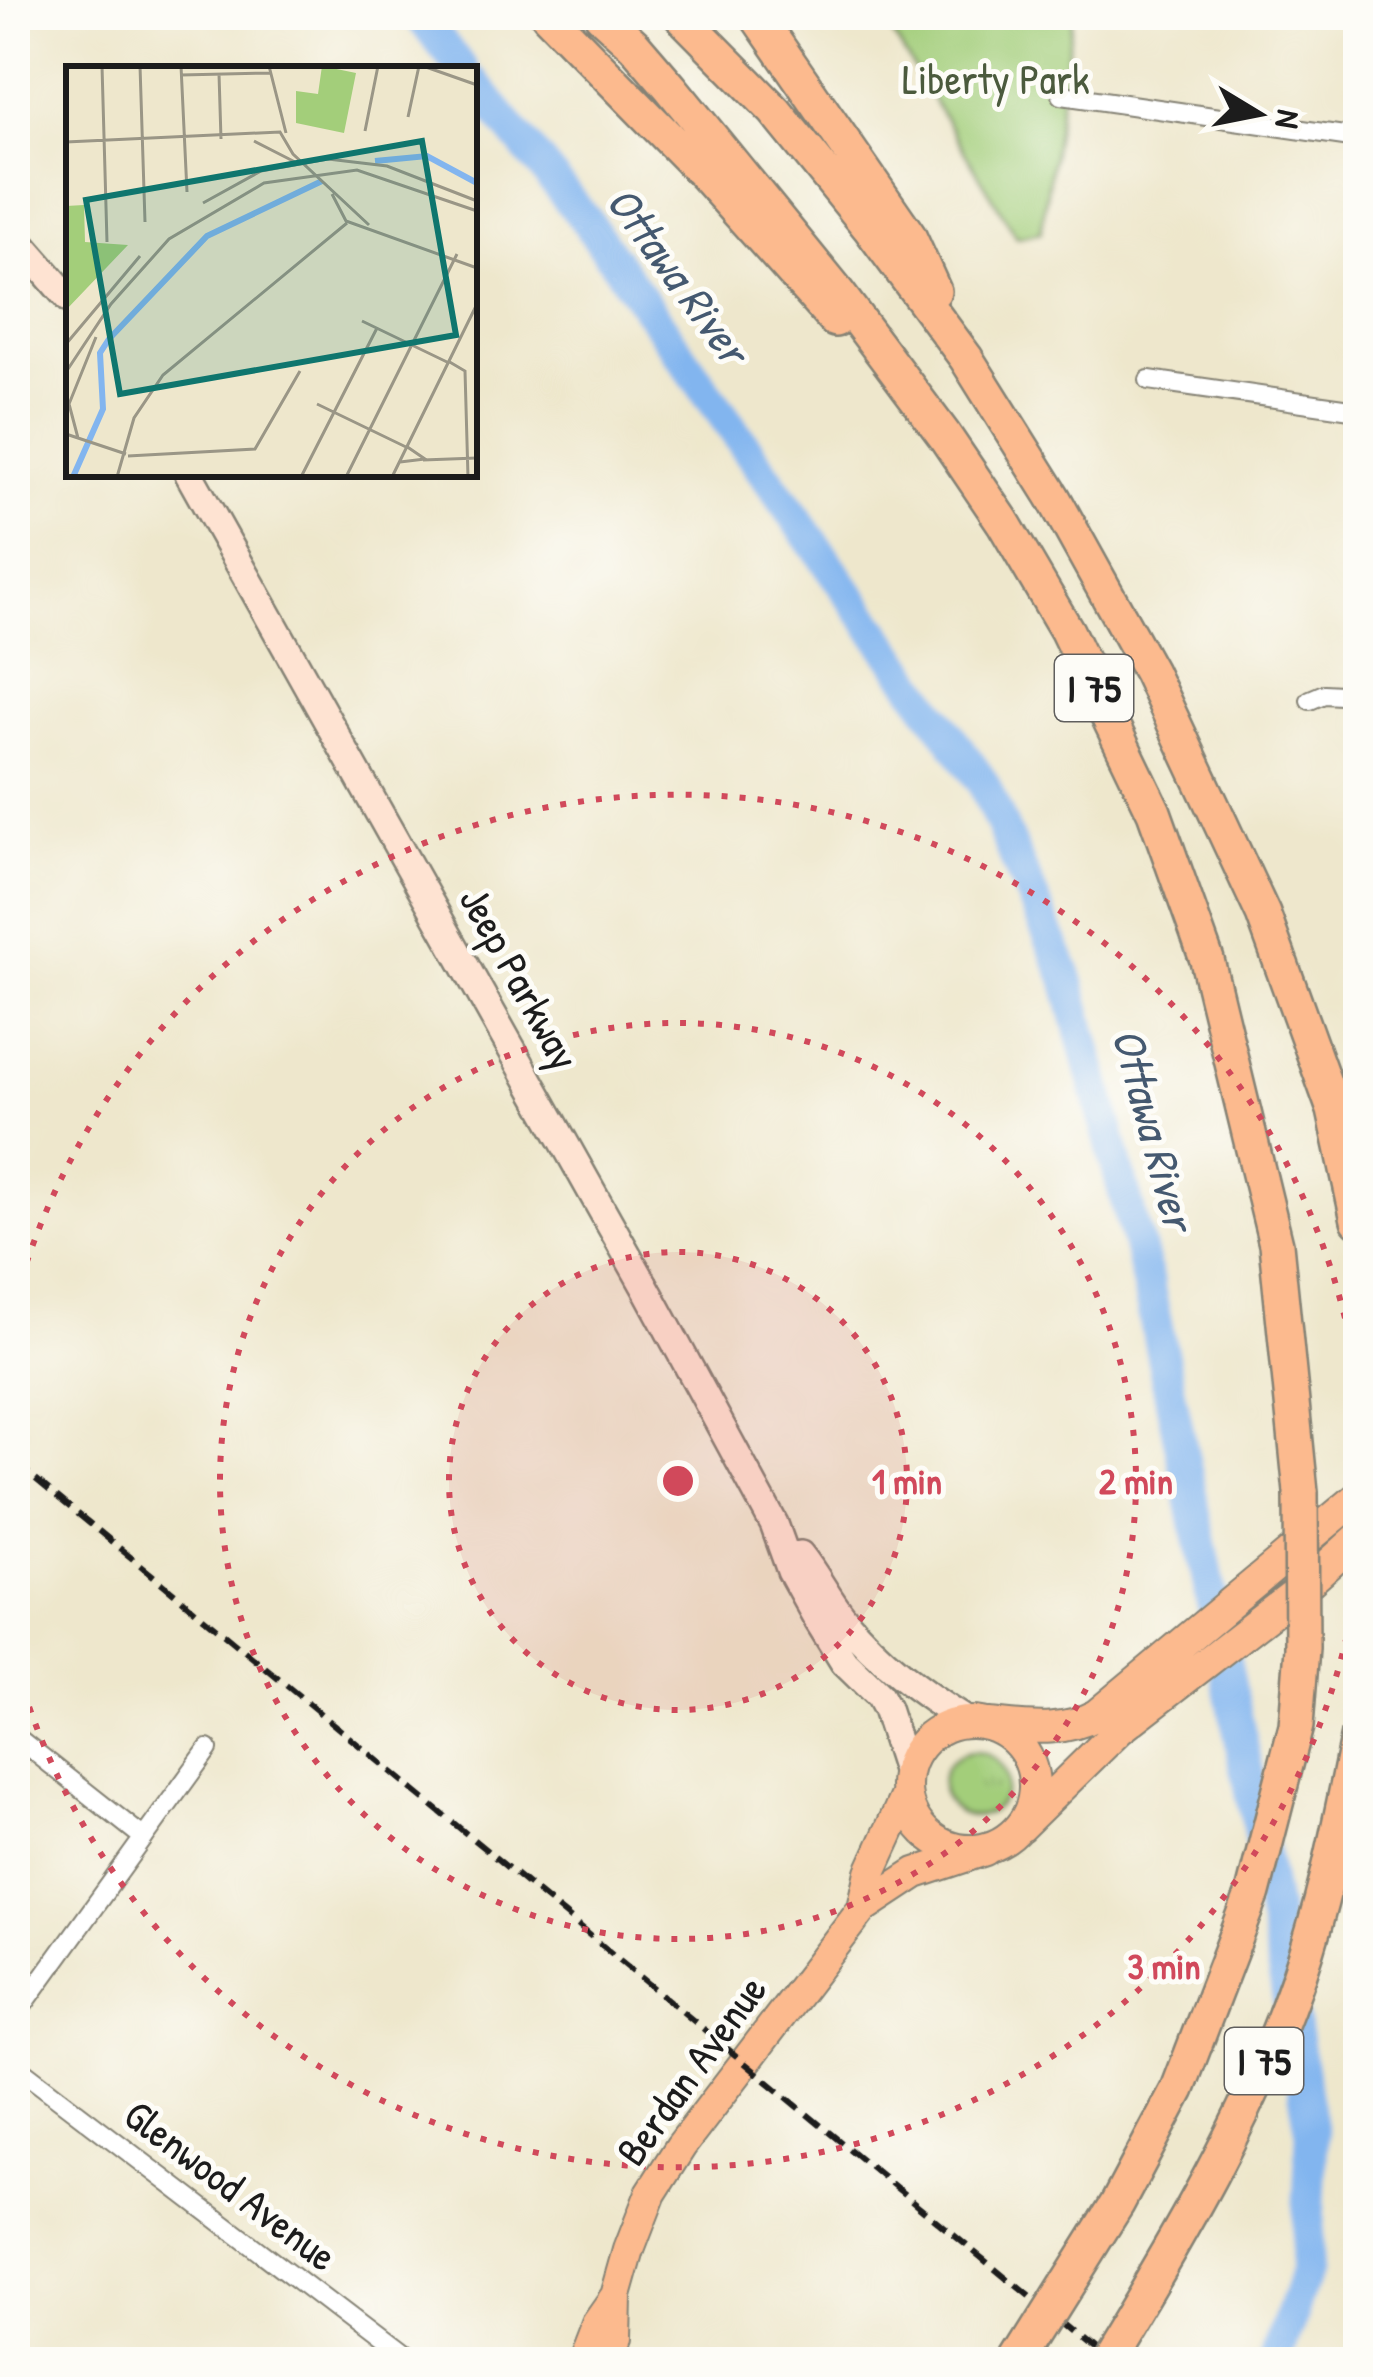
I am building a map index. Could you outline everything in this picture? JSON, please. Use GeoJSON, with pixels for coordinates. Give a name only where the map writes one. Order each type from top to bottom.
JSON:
{"type":"FeatureCollection","features":[{"type":"Feature","properties":{"kind":"highway"},"geometry":{"type":"LineString","coordinates":[[548,15],[706,176],[797,282],[929,415]]}},
{"type":"Feature","properties":{"kind":"highway","name":"I 75"},"geometry":{"type":"LineString","coordinates":[[601,15],[671,88],[837,292],[1004,522],[1067,631],[1154,812],[1207,960],[1276,1244],[1301,1492],[1302,1648],[1296,1726],[1253,1893],[1178,2089],[1117,2204],[1018,2362]]}},
{"type":"Feature","properties":{"kind":"highway","name":"I 75"},"geometry":{"type":"LineString","coordinates":[[680,15],[775,111],[869,227],[966,358],[1053,497],[1150,672],[1263,914],[1334,1110],[1358,1220]]}},
{"type":"Feature","properties":{"kind":"highway"},"geometry":{"type":"LineString","coordinates":[[710,15],[735,44],[775,111]]}},
{"type":"Feature","properties":{"kind":"highway"},"geometry":{"type":"LineString","coordinates":[[756,15],[909,236],[966,358]]}},
{"type":"Feature","properties":{"kind":"highway","name":"I 75"},"geometry":{"type":"LineString","coordinates":[[1102,2362],[1176,2240],[1237,2123],[1299,1977],[1332,1863],[1358,1734]]}},
{"type":"Feature","properties":{"kind":"main road"},"geometry":{"type":"LineString","coordinates":[[1348,1547],[1183,1677],[1082,1764],[1004,1841],[985,1850],[964,1851],[943,1845],[913,1816],[907,1785],[914,1754],[928,1738],[946,1726],[977,1723],[1050,1729],[1084,1721],[1107,1707],[1358,1497]]}},
{"type":"Feature","properties":{"kind":"main road"},"geometry":{"type":"LineString","coordinates":[[977,1723],[1007,1733],[1032,1767],[1031,1809],[1020,1827]]}},
{"type":"Feature","properties":{"kind":"main road","name":"Berdan Avenue"},"geometry":{"type":"LineString","coordinates":[[863,1908],[871,1872],[907,1785]]}},
{"type":"Feature","properties":{"kind":"main road","name":"Berdan Avenue"},"geometry":{"type":"LineString","coordinates":[[609,2362],[615,2341],[616,2296],[638,2225],[664,2169],[863,1908],[916,1873],[985,1850]]}},
{"type":"Feature","properties":{"kind":"main road","name":"Berdan Avenue"},"geometry":{"type":"LineString","coordinates":[[582,2362],[597,2323],[616,2296]]}},
{"type":"Feature","properties":{"kind":"street"},"geometry":{"type":"LineString","coordinates":[[1062,95],[1358,138]]}},
{"type":"Feature","properties":{"kind":"street"},"geometry":{"type":"LineString","coordinates":[[15,237],[66,296]]}},
{"type":"Feature","properties":{"kind":"street"},"geometry":{"type":"LineString","coordinates":[[1149,380],[1358,410]]}},
{"type":"Feature","properties":{"kind":"street","name":"Jeep Parkway"},"geometry":{"type":"LineString","coordinates":[[191,477],[774,1524],[870,1650],[902,1678],[977,1723]]}},
{"type":"Feature","properties":{"kind":"street"},"geometry":{"type":"LineString","coordinates":[[1310,700],[1324,694],[1358,696]]}},
{"type":"Feature","properties":{"kind":"street","name":"Jeep Parkway"},"geometry":{"type":"LineString","coordinates":[[774,1524],[791,1571],[818,1620],[844,1662],[886,1709],[907,1785]]}},
{"type":"Feature","properties":{"kind":"street"},"geometry":{"type":"LineString","coordinates":[[15,1736],[143,1838]]}},
{"type":"Feature","properties":{"kind":"street"},"geometry":{"type":"LineString","coordinates":[[15,2016],[208,1749]]}},
{"type":"Feature","properties":{"kind":"street","name":"Glenwood Avenue"},"geometry":{"type":"LineString","coordinates":[[15,2065],[404,2362]]}},
{"type":"Feature","properties":{"kind":"green space","name":"Liberty Park"},"geometry":{"type":"Polygon","coordinates":[[[881,15],[1073,15],[1041,232],[1017,237],[881,15]]]}},
{"type":"Feature","properties":{"kind":"green space"},"geometry":{"type":"Polygon","coordinates":[[[974,1752],[997,1761],[1006,1784],[997,1807],[974,1816],[951,1807],[942,1784],[951,1761],[974,1752]]]}},
{"type":"Feature","properties":{"kind":"waterway","name":"Ottawa River"},"geometry":{"type":"LineString","coordinates":[[419,15],[460,66]]}},
{"type":"Feature","properties":{"kind":"waterway","name":"Ottawa River"},"geometry":{"type":"LineString","coordinates":[[477,87],[584,218],[983,783],[1067,977],[1145,1271],[1255,1809],[1312,2134],[1306,2270],[1276,2362]]}},
{"type":"Feature","properties":{"kind":"railway"},"geometry":{"type":"LineString","coordinates":[[15,1462],[1108,2362]]}}]}
